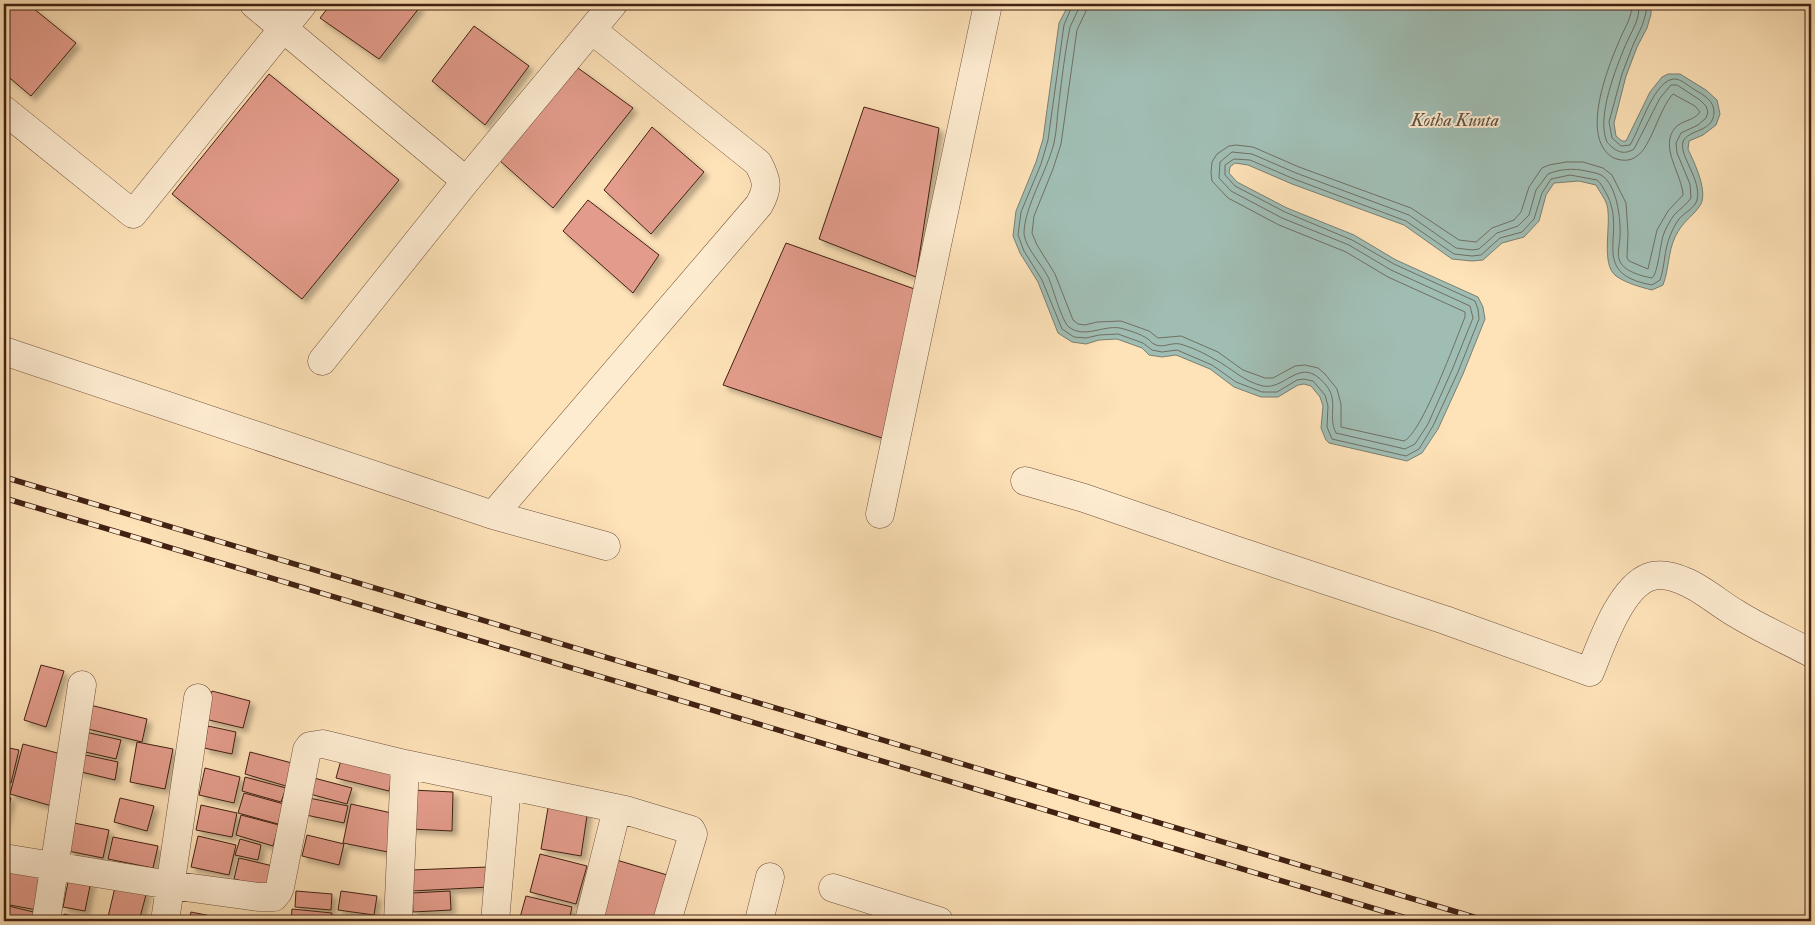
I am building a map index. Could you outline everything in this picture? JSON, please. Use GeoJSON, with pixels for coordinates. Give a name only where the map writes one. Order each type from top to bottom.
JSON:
{"type":"FeatureCollection","features":[{"type":"Feature","properties":{"kind":"street"},"geometry":{"type":"LineString","coordinates":[[254,4],[466,180]]}},
{"type":"Feature","properties":{"kind":"street"},"geometry":{"type":"LineString","coordinates":[[4,110],[133,214],[303,4]]}},
{"type":"Feature","properties":{"kind":"street"},"geometry":{"type":"LineString","coordinates":[[322,361],[466,180],[613,4]]}},
{"type":"Feature","properties":{"kind":"street"},"geometry":{"type":"LineString","coordinates":[[880,514],[988,4]]}},
{"type":"Feature","properties":{"kind":"street"},"geometry":{"type":"LineString","coordinates":[[493,515],[759,205],[766,192],[765,177],[758,163],[592,30]]}},
{"type":"Feature","properties":{"kind":"street"},"geometry":{"type":"LineString","coordinates":[[4,351],[493,515],[606,546]]}},
{"type":"Feature","properties":{"kind":"street"},"geometry":{"type":"LineString","coordinates":[[1025,481],[1084,498],[1232,550],[1445,620],[1590,672],[1605,634],[1620,606],[1634,586],[1649,577],[1666,576],[1687,582],[1750,621],[1811,653]]}},
{"type":"Feature","properties":{"kind":"street"},"geometry":{"type":"LineString","coordinates":[[46,921],[82,685]]}},
{"type":"Feature","properties":{"kind":"street"},"geometry":{"type":"LineString","coordinates":[[165,921],[198,698]]}},
{"type":"Feature","properties":{"kind":"street"},"geometry":{"type":"LineString","coordinates":[[4,858],[170,885],[258,897],[274,897],[280,887],[305,755],[310,746],[323,744],[405,764],[643,815],[691,830],[693,832],[667,921]]}},
{"type":"Feature","properties":{"kind":"street"},"geometry":{"type":"LineString","coordinates":[[398,921],[405,764]]}},
{"type":"Feature","properties":{"kind":"street"},"geometry":{"type":"LineString","coordinates":[[495,921],[507,786]]}},
{"type":"Feature","properties":{"kind":"street"},"geometry":{"type":"LineString","coordinates":[[589,921],[617,809]]}},
{"type":"Feature","properties":{"kind":"street"},"geometry":{"type":"LineString","coordinates":[[759,921],[770,877]]}},
{"type":"Feature","properties":{"kind":"street"},"geometry":{"type":"LineString","coordinates":[[833,888],[939,921]]}},
{"type":"Feature","properties":{"kind":"water","name":"Kotha Kunta"},"geometry":{"type":"Polygon","coordinates":[[[1069,4],[1651,4],[1651,14],[1647,28],[1637,47],[1626,76],[1614,123],[1616,136],[1622,141],[1626,141],[1650,92],[1662,77],[1668,74],[1680,74],[1706,90],[1717,100],[1720,114],[1716,125],[1703,135],[1689,141],[1688,149],[1700,178],[1703,194],[1702,201],[1675,237],[1663,285],[1652,290],[1624,281],[1611,270],[1607,253],[1607,205],[1596,185],[1579,181],[1554,183],[1546,195],[1539,221],[1524,237],[1502,243],[1483,260],[1472,261],[1452,259],[1404,225],[1292,184],[1248,165],[1235,163],[1230,167],[1229,173],[1237,182],[1287,208],[1354,235],[1396,260],[1478,297],[1483,307],[1485,319],[1463,374],[1438,429],[1422,453],[1407,461],[1329,443],[1321,428],[1323,406],[1320,397],[1311,386],[1298,385],[1278,397],[1261,397],[1234,387],[1210,369],[1176,355],[1162,357],[1149,355],[1142,348],[1117,339],[1099,340],[1086,344],[1072,342],[1058,333],[1038,282],[1020,253],[1013,236],[1016,211],[1036,162],[1043,139],[1059,23],[1069,4]]]}},
{"type":"Feature","properties":{"kind":"building"},"geometry":{"type":"Polygon","coordinates":[[[4,4],[28,4],[76,43],[31,96],[4,73],[4,4]]]}},
{"type":"Feature","properties":{"kind":"building"},"geometry":{"type":"Polygon","coordinates":[[[331,4],[416,4],[420,7],[379,59],[320,18],[331,4]]]}},
{"type":"Feature","properties":{"kind":"building"},"geometry":{"type":"Polygon","coordinates":[[[474,26],[529,66],[485,125],[432,81],[474,26]]]}},
{"type":"Feature","properties":{"kind":"building"},"geometry":{"type":"Polygon","coordinates":[[[578,68],[633,108],[553,208],[499,160],[578,68]]]}},
{"type":"Feature","properties":{"kind":"building"},"geometry":{"type":"Polygon","coordinates":[[[269,74],[399,180],[302,299],[172,194],[269,74]]]}},
{"type":"Feature","properties":{"kind":"building"},"geometry":{"type":"Polygon","coordinates":[[[864,107],[939,128],[916,277],[819,239],[864,107]]]}},
{"type":"Feature","properties":{"kind":"building"},"geometry":{"type":"Polygon","coordinates":[[[652,127],[704,172],[651,234],[604,190],[652,127]]]}},
{"type":"Feature","properties":{"kind":"building"},"geometry":{"type":"Polygon","coordinates":[[[588,200],[659,255],[633,293],[563,231],[588,200]]]}},
{"type":"Feature","properties":{"kind":"building"},"geometry":{"type":"Polygon","coordinates":[[[786,243],[920,291],[885,439],[723,385],[786,243]]]}},
{"type":"Feature","properties":{"kind":"building"},"geometry":{"type":"Polygon","coordinates":[[[41,665],[64,671],[46,727],[24,720],[41,665]]]}},
{"type":"Feature","properties":{"kind":"building"},"geometry":{"type":"Polygon","coordinates":[[[212,691],[250,701],[243,728],[205,719],[212,691]]]}},
{"type":"Feature","properties":{"kind":"building"},"geometry":{"type":"Polygon","coordinates":[[[90,705],[147,719],[142,742],[84,728],[90,705]]]}},
{"type":"Feature","properties":{"kind":"building"},"geometry":{"type":"Polygon","coordinates":[[[208,726],[236,732],[232,754],[204,748],[208,726]]]}},
{"type":"Feature","properties":{"kind":"building"},"geometry":{"type":"Polygon","coordinates":[[[85,732],[121,740],[116,759],[81,751],[85,732]]]}},
{"type":"Feature","properties":{"kind":"building"},"geometry":{"type":"Polygon","coordinates":[[[137,742],[173,749],[165,789],[130,782],[137,742]]]}},
{"type":"Feature","properties":{"kind":"building"},"geometry":{"type":"Polygon","coordinates":[[[23,744],[65,755],[52,806],[10,794],[23,744]]]}},
{"type":"Feature","properties":{"kind":"building"},"geometry":{"type":"Polygon","coordinates":[[[4,747],[19,750],[11,783],[4,781],[4,747]]]}},
{"type":"Feature","properties":{"kind":"building"},"geometry":{"type":"Polygon","coordinates":[[[250,752],[292,763],[286,786],[245,774],[250,752]]]}},
{"type":"Feature","properties":{"kind":"building"},"geometry":{"type":"Polygon","coordinates":[[[81,754],[118,762],[115,780],[77,771],[81,754]]]}},
{"type":"Feature","properties":{"kind":"building"},"geometry":{"type":"Polygon","coordinates":[[[341,760],[394,772],[389,791],[336,778],[341,760]]]}},
{"type":"Feature","properties":{"kind":"building"},"geometry":{"type":"Polygon","coordinates":[[[205,768],[240,777],[234,803],[199,795],[205,768]]]}},
{"type":"Feature","properties":{"kind":"building"},"geometry":{"type":"Polygon","coordinates":[[[245,777],[286,788],[281,802],[242,791],[245,777]]]}},
{"type":"Feature","properties":{"kind":"building"},"geometry":{"type":"Polygon","coordinates":[[[314,778],[352,788],[347,804],[310,794],[314,778]]]}},
{"type":"Feature","properties":{"kind":"building"},"geometry":{"type":"Polygon","coordinates":[[[412,790],[453,792],[452,831],[411,829],[412,790]]]}},
{"type":"Feature","properties":{"kind":"building"},"geometry":{"type":"Polygon","coordinates":[[[244,793],[284,804],[278,824],[238,813],[244,793]]]}},
{"type":"Feature","properties":{"kind":"building"},"geometry":{"type":"Polygon","coordinates":[[[4,796],[11,798],[4,825],[4,796]]]}},
{"type":"Feature","properties":{"kind":"building"},"geometry":{"type":"Polygon","coordinates":[[[120,798],[154,806],[147,831],[114,822],[120,798]]]}},
{"type":"Feature","properties":{"kind":"building"},"geometry":{"type":"Polygon","coordinates":[[[309,798],[348,806],[344,823],[306,815],[309,798]]]}},
{"type":"Feature","properties":{"kind":"building"},"geometry":{"type":"Polygon","coordinates":[[[549,802],[588,809],[581,856],[541,849],[549,802]]]}},
{"type":"Feature","properties":{"kind":"building"},"geometry":{"type":"Polygon","coordinates":[[[351,804],[396,814],[388,852],[343,843],[351,804]]]}},
{"type":"Feature","properties":{"kind":"building"},"geometry":{"type":"Polygon","coordinates":[[[201,805],[237,813],[232,837],[196,830],[201,805]]]}},
{"type":"Feature","properties":{"kind":"building"},"geometry":{"type":"Polygon","coordinates":[[[241,815],[279,825],[273,846],[236,835],[241,815]]]}},
{"type":"Feature","properties":{"kind":"building"},"geometry":{"type":"Polygon","coordinates":[[[74,823],[109,830],[103,858],[68,851],[74,823]]]}},
{"type":"Feature","properties":{"kind":"building"},"geometry":{"type":"Polygon","coordinates":[[[307,835],[344,844],[339,865],[302,856],[307,835]]]}},
{"type":"Feature","properties":{"kind":"building"},"geometry":{"type":"Polygon","coordinates":[[[198,836],[236,845],[229,875],[191,867],[198,836]]]}},
{"type":"Feature","properties":{"kind":"building"},"geometry":{"type":"Polygon","coordinates":[[[113,837],[158,846],[153,868],[108,859],[113,837]]]}},
{"type":"Feature","properties":{"kind":"building"},"geometry":{"type":"Polygon","coordinates":[[[240,839],[261,845],[258,860],[235,855],[240,839]]]}},
{"type":"Feature","properties":{"kind":"building"},"geometry":{"type":"Polygon","coordinates":[[[540,854],[587,866],[576,904],[530,892],[540,854]]]}},
{"type":"Feature","properties":{"kind":"building"},"geometry":{"type":"Polygon","coordinates":[[[239,858],[273,866],[268,887],[234,879],[239,858]]]}},
{"type":"Feature","properties":{"kind":"building"},"geometry":{"type":"Polygon","coordinates":[[[613,859],[674,877],[660,921],[617,921],[595,914],[613,859]]]}},
{"type":"Feature","properties":{"kind":"building"},"geometry":{"type":"Polygon","coordinates":[[[7,867],[44,875],[37,910],[4,904],[4,882],[7,867]]]}},
{"type":"Feature","properties":{"kind":"building"},"geometry":{"type":"Polygon","coordinates":[[[488,867],[489,887],[412,891],[411,870],[488,867]]]}},
{"type":"Feature","properties":{"kind":"building"},"geometry":{"type":"Polygon","coordinates":[[[69,877],[91,881],[85,911],[63,907],[69,877]]]}},
{"type":"Feature","properties":{"kind":"building"},"geometry":{"type":"Polygon","coordinates":[[[116,883],[147,891],[139,921],[127,921],[108,917],[116,883]]]}},
{"type":"Feature","properties":{"kind":"building"},"geometry":{"type":"Polygon","coordinates":[[[296,891],[332,894],[331,910],[295,907],[296,891]]]}},
{"type":"Feature","properties":{"kind":"building"},"geometry":{"type":"Polygon","coordinates":[[[341,891],[377,896],[374,915],[338,910],[341,891]]]}},
{"type":"Feature","properties":{"kind":"building"},"geometry":{"type":"Polygon","coordinates":[[[450,891],[451,910],[413,912],[412,893],[450,891]]]}},
{"type":"Feature","properties":{"kind":"building"},"geometry":{"type":"Polygon","coordinates":[[[526,896],[572,907],[569,921],[519,921],[526,896]]]}},
{"type":"Feature","properties":{"kind":"building"},"geometry":{"type":"Polygon","coordinates":[[[4,905],[42,914],[40,921],[4,921],[4,905]]]}},
{"type":"Feature","properties":{"kind":"building"},"geometry":{"type":"Polygon","coordinates":[[[292,909],[332,913],[331,921],[291,921],[292,909]]]}},
{"type":"Feature","properties":{"kind":"building"},"geometry":{"type":"Polygon","coordinates":[[[191,912],[231,920],[189,921],[191,912]]]}},
{"type":"Feature","properties":{"kind":"building"},"geometry":{"type":"Polygon","coordinates":[[[64,914],[93,921],[63,921],[64,914]]]}},
{"type":"Feature","properties":{"kind":"railway"},"geometry":{"type":"LineString","coordinates":[[4,477],[1487,921]]}},
{"type":"Feature","properties":{"kind":"railway"},"geometry":{"type":"LineString","coordinates":[[4,498],[1416,921]]}}]}
